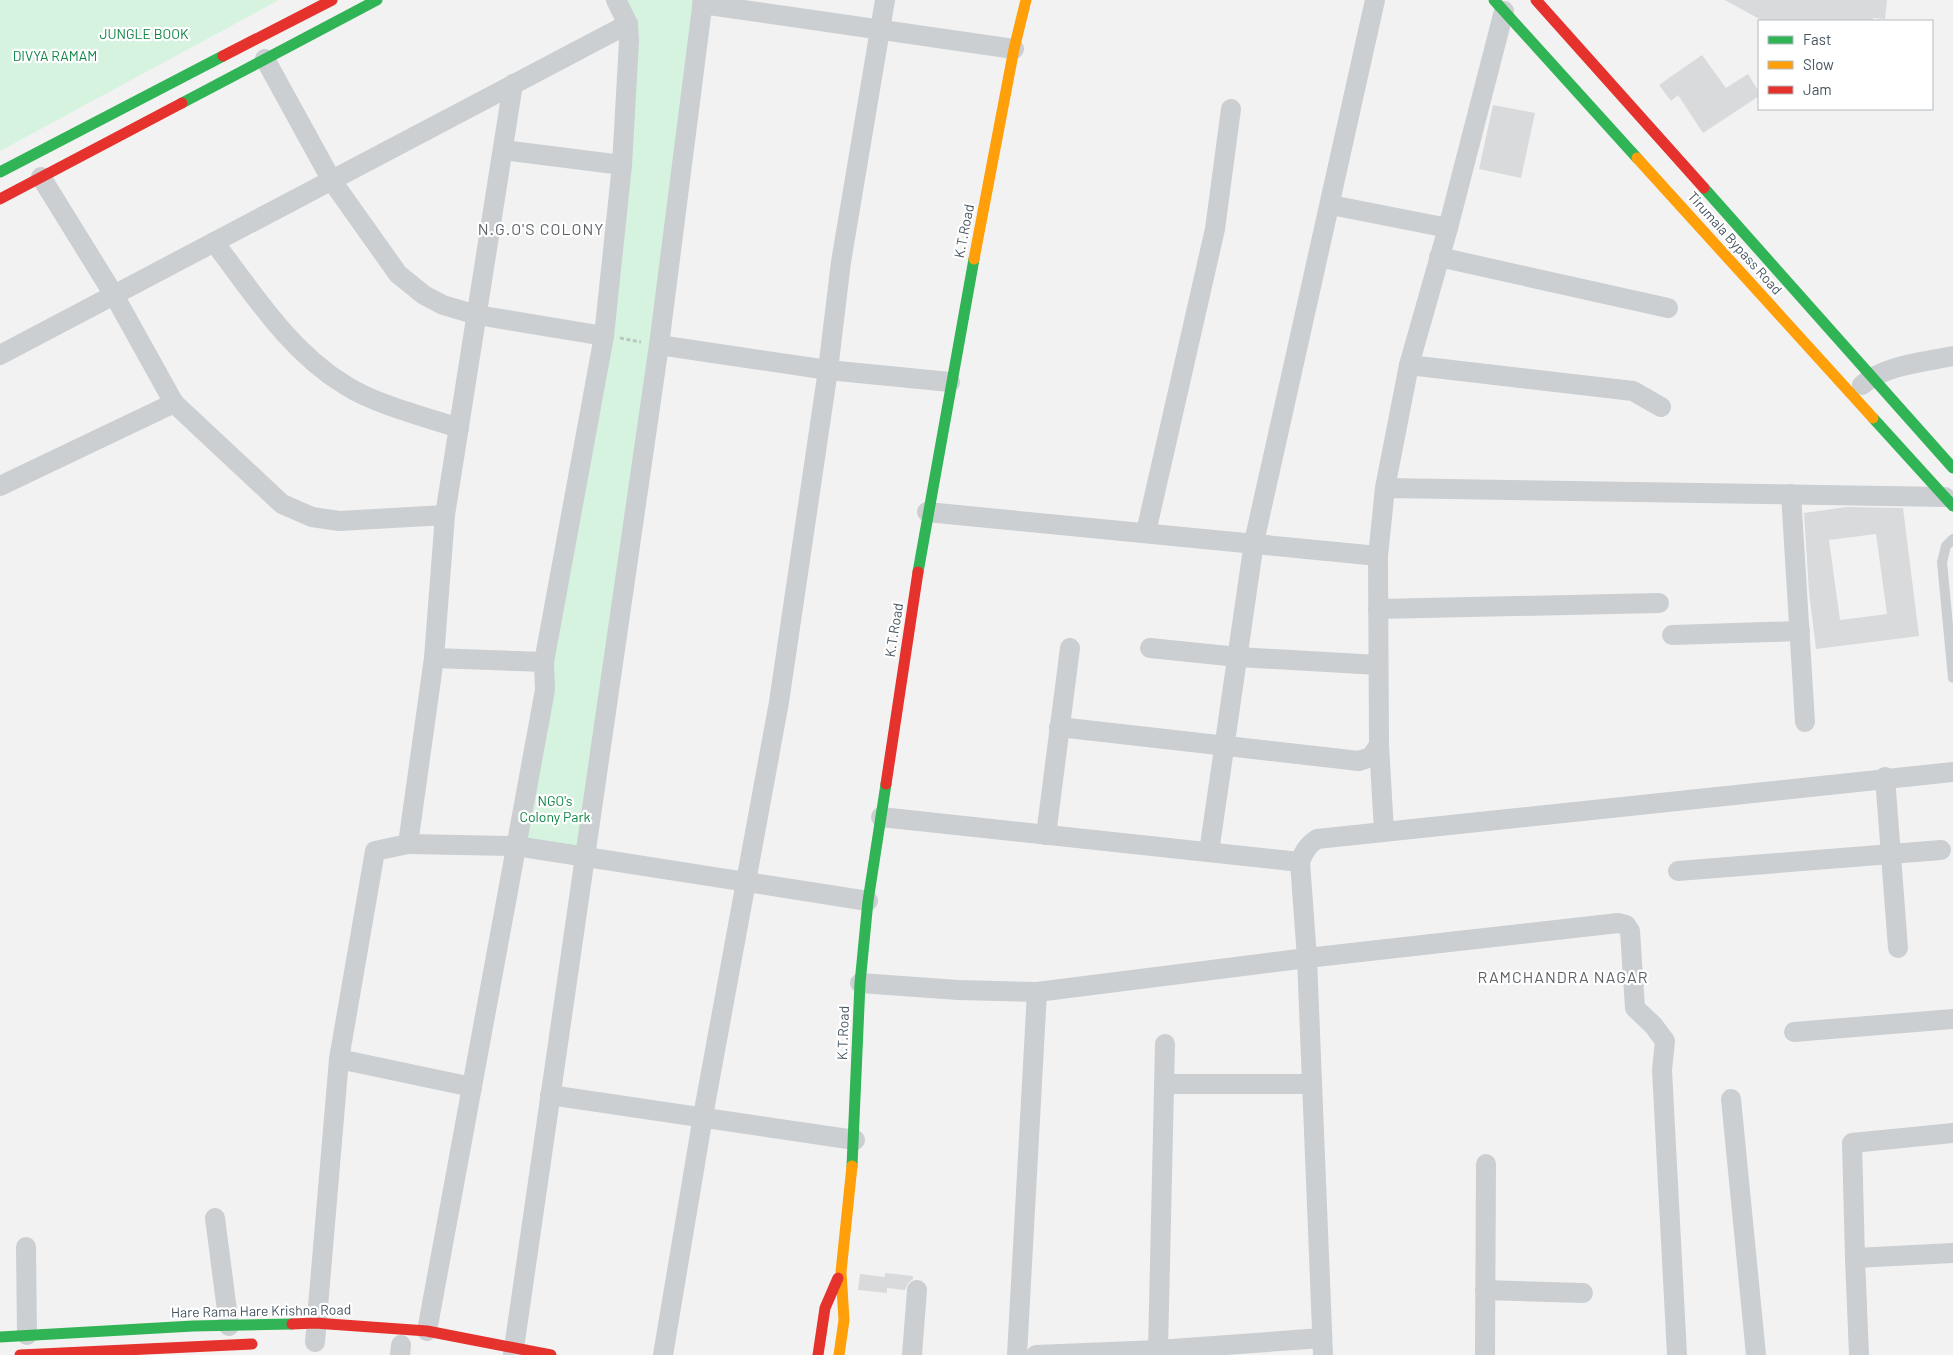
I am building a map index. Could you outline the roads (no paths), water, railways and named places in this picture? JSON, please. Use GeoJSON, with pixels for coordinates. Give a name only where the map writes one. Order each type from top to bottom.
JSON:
{"type":"FeatureCollection","features":[{"type":"Feature","properties":{"kind":"main road"},"geometry":{"type":"LineString","coordinates":[[14,192],[1,171],[332,0]]}},
{"type":"Feature","properties":{"kind":"main road"},"geometry":{"type":"LineString","coordinates":[[0,199],[377,0]]}},
{"type":"Feature","properties":{"kind":"main road","name":"K.T.Road"},"geometry":{"type":"LineString","coordinates":[[839,1355],[844,1320],[841,1272],[854,1140],[860,982],[868,901],[927,512],[1014,50],[1026,0]]}},
{"type":"Feature","properties":{"kind":"main road","name":"Tirumala Bypass Road"},"geometry":{"type":"LineString","coordinates":[[1536,0],[1953,468]]}},
{"type":"Feature","properties":{"kind":"main road","name":"Tirumala Bypass Road"},"geometry":{"type":"LineString","coordinates":[[1499,5],[1949,502]]}},
{"type":"Feature","properties":{"kind":"main road","name":"K.T.Road"},"geometry":{"type":"LineString","coordinates":[[818,1355],[825,1308],[841,1272]]}},
{"type":"Feature","properties":{"kind":"main road","name":"Hare Rama Hare Krishna Road"},"geometry":{"type":"LineString","coordinates":[[0,1337],[192,1326],[229,1326],[315,1337],[551,1355]]}},
{"type":"Feature","properties":{"kind":"main road"},"geometry":{"type":"LineString","coordinates":[[20,1355],[192,1351],[268,1344]]}},
{"type":"Feature","properties":{"kind":"street"},"geometry":{"type":"LineString","coordinates":[[407,1344],[472,1087],[545,690],[544,662],[610,337],[622,165],[628,24],[616,0]]}},
{"type":"Feature","properties":{"kind":"street"},"geometry":{"type":"LineString","coordinates":[[663,1355],[703,1116],[779,702],[828,370],[841,262],[885,0]]}},
{"type":"Feature","properties":{"kind":"street"},"geometry":{"type":"LineString","coordinates":[[1209,852],[1254,542],[1331,205],[1375,0]]}},
{"type":"Feature","properties":{"kind":"street"},"geometry":{"type":"LineString","coordinates":[[514,1352],[584,857],[652,344],[702,2],[880,32],[1014,50]]}},
{"type":"Feature","properties":{"kind":"street"},"geometry":{"type":"LineString","coordinates":[[1384,831],[1379,745],[1378,556],[1385,488],[1410,365],[1448,228],[1499,5]]}},
{"type":"Feature","properties":{"kind":"street"},"geometry":{"type":"LineString","coordinates":[[0,355],[628,24]]}},
{"type":"Feature","properties":{"kind":"street"},"geometry":{"type":"LineString","coordinates":[[265,58],[332,180],[398,274],[424,294],[443,305],[477,315],[610,337]]}},
{"type":"Feature","properties":{"kind":"street"},"geometry":{"type":"LineString","coordinates":[[408,844],[434,658],[445,515],[513,84]]}},
{"type":"Feature","properties":{"kind":"street"},"geometry":{"type":"LineString","coordinates":[[1146,532],[1215,229],[1231,110]]}},
{"type":"Feature","properties":{"kind":"street"},"geometry":{"type":"LineString","coordinates":[[503,150],[622,165]]}},
{"type":"Feature","properties":{"kind":"street"},"geometry":{"type":"LineString","coordinates":[[41,176],[114,295],[174,403],[282,504],[312,517],[339,521],[445,515]]}},
{"type":"Feature","properties":{"kind":"street"},"geometry":{"type":"LineString","coordinates":[[1331,205],[1448,228]]}},
{"type":"Feature","properties":{"kind":"street"},"geometry":{"type":"LineString","coordinates":[[214,242],[293,344],[345,386],[393,406],[459,428]]}},
{"type":"Feature","properties":{"kind":"street"},"geometry":{"type":"LineString","coordinates":[[1439,257],[1668,308]]}},
{"type":"Feature","properties":{"kind":"street"},"geometry":{"type":"LineString","coordinates":[[652,344],[828,370],[950,382]]}},
{"type":"Feature","properties":{"kind":"street"},"geometry":{"type":"LineString","coordinates":[[1851,394],[1872,376],[1916,363],[1953,356]]}},
{"type":"Feature","properties":{"kind":"street"},"geometry":{"type":"LineString","coordinates":[[1410,365],[1633,391],[1661,406]]}},
{"type":"Feature","properties":{"kind":"street"},"geometry":{"type":"LineString","coordinates":[[0,486],[174,403]]}},
{"type":"Feature","properties":{"kind":"street"},"geometry":{"type":"LineString","coordinates":[[1385,488],[1791,494],[1949,502]]}},
{"type":"Feature","properties":{"kind":"street"},"geometry":{"type":"LineString","coordinates":[[1791,494],[1805,722]]}},
{"type":"Feature","properties":{"kind":"street"},"geometry":{"type":"LineString","coordinates":[[927,512],[1254,542],[1378,556]]}},
{"type":"Feature","properties":{"kind":"street"},"geometry":{"type":"LineString","coordinates":[[1378,609],[1659,603]]}},
{"type":"Feature","properties":{"kind":"street"},"geometry":{"type":"LineString","coordinates":[[1672,635],[1800,631]]}},
{"type":"Feature","properties":{"kind":"street"},"geometry":{"type":"LineString","coordinates":[[1046,835],[1070,648]]}},
{"type":"Feature","properties":{"kind":"street"},"geometry":{"type":"LineString","coordinates":[[1150,648],[1238,657],[1378,665]]}},
{"type":"Feature","properties":{"kind":"street"},"geometry":{"type":"LineString","coordinates":[[434,658],[544,662]]}},
{"type":"Feature","properties":{"kind":"street"},"geometry":{"type":"LineString","coordinates":[[1060,727],[1359,761],[1371,757],[1379,745]]}},
{"type":"Feature","properties":{"kind":"street"},"geometry":{"type":"LineString","coordinates":[[1036,1355],[1323,1346],[1307,958],[1300,862],[1304,850],[1318,839],[1885,777],[1953,772]]}},
{"type":"Feature","properties":{"kind":"street"},"geometry":{"type":"LineString","coordinates":[[1885,777],[1898,948]]}},
{"type":"Feature","properties":{"kind":"street"},"geometry":{"type":"LineString","coordinates":[[881,817],[1300,862]]}},
{"type":"Feature","properties":{"kind":"street"},"geometry":{"type":"LineString","coordinates":[[315,1337],[339,1059],[375,852],[408,844],[516,846],[868,901]]}},
{"type":"Feature","properties":{"kind":"street"},"geometry":{"type":"LineString","coordinates":[[1678,870],[1941,850]]}},
{"type":"Feature","properties":{"kind":"street"},"geometry":{"type":"LineString","coordinates":[[860,982],[958,990],[1037,992],[1307,958],[1618,923],[1626,925],[1630,931],[1635,1008],[1653,1025],[1665,1041],[1662,1070],[1677,1355]]}},
{"type":"Feature","properties":{"kind":"street"},"geometry":{"type":"LineString","coordinates":[[1017,1355],[1037,992]]}},
{"type":"Feature","properties":{"kind":"street"},"geometry":{"type":"LineString","coordinates":[[1794,1032],[1953,1019]]}},
{"type":"Feature","properties":{"kind":"street"},"geometry":{"type":"LineString","coordinates":[[1158,1350],[1165,1044]]}},
{"type":"Feature","properties":{"kind":"street"},"geometry":{"type":"LineString","coordinates":[[339,1059],[472,1087]]}},
{"type":"Feature","properties":{"kind":"street"},"geometry":{"type":"LineString","coordinates":[[1164,1084],[1312,1084]]}},
{"type":"Feature","properties":{"kind":"street"},"geometry":{"type":"LineString","coordinates":[[550,1095],[703,1116],[854,1140]]}},
{"type":"Feature","properties":{"kind":"street"},"geometry":{"type":"LineString","coordinates":[[1731,1099],[1756,1355]]}},
{"type":"Feature","properties":{"kind":"street"},"geometry":{"type":"LineString","coordinates":[[1859,1355],[1852,1143],[1953,1133]]}},
{"type":"Feature","properties":{"kind":"street"},"geometry":{"type":"LineString","coordinates":[[1485,1355],[1486,1164]]}},
{"type":"Feature","properties":{"kind":"street"},"geometry":{"type":"LineString","coordinates":[[215,1218],[229,1326]]}},
{"type":"Feature","properties":{"kind":"street"},"geometry":{"type":"LineString","coordinates":[[26,1248],[27,1335]]}},
{"type":"Feature","properties":{"kind":"street"},"geometry":{"type":"LineString","coordinates":[[1855,1258],[1953,1253]]}},
{"type":"Feature","properties":{"kind":"street"},"geometry":{"type":"LineString","coordinates":[[912,1355],[917,1290]]}},
{"type":"Feature","properties":{"kind":"street"},"geometry":{"type":"LineString","coordinates":[[1485,1290],[1583,1293]]}},
{"type":"Feature","properties":{"kind":"street"},"geometry":{"type":"LineString","coordinates":[[192,1326],[192,1351]]}},
{"type":"Feature","properties":{"kind":"lane"},"geometry":{"type":"LineString","coordinates":[[1953,539],[1946,546],[1942,562],[1953,678]]}},
{"type":"Feature","properties":{"kind":"district","name":"N.G.O'S COLONY"},"geometry":{"type":"Point","coordinates":[541,229]}},
{"type":"Feature","properties":{"kind":"district","name":"RAMCHANDRA NAGAR"},"geometry":{"type":"Point","coordinates":[1563,977]}},
{"type":"Feature","properties":{"kind":"park label","name":"JUNGLE BOOK"},"geometry":{"type":"Point","coordinates":[144,34]}},
{"type":"Feature","properties":{"kind":"park label","name":"DIVYA RAMAM"},"geometry":{"type":"Point","coordinates":[55,56]}},
{"type":"Feature","properties":{"kind":"park label","name":"NGO's Colony Park"},"geometry":{"type":"Point","coordinates":[555,810]}}]}
